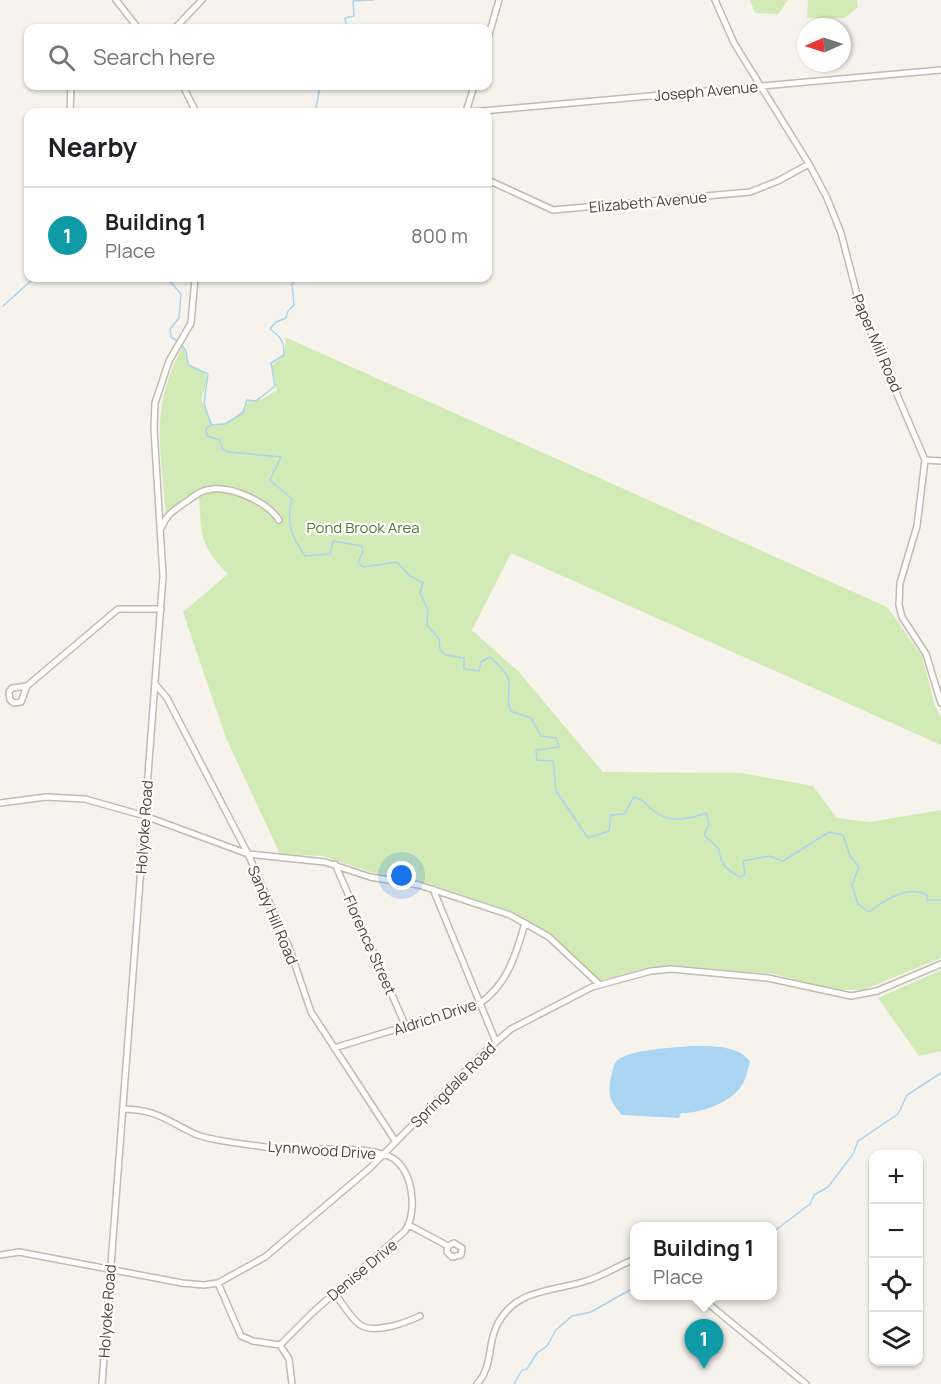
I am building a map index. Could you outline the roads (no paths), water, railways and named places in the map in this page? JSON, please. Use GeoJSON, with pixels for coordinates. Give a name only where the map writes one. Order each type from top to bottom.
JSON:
{"type":"FeatureCollection","features":[{"type":"Feature","properties":{"kind":"street"},"geometry":{"type":"LineString","coordinates":[[116,0],[135,24]]}},
{"type":"Feature","properties":{"kind":"street"},"geometry":{"type":"LineString","coordinates":[[179,24],[202,0]]}},
{"type":"Feature","properties":{"kind":"street"},"geometry":{"type":"LineString","coordinates":[[492,24],[499,0]]}},
{"type":"Feature","properties":{"kind":"street","name":"Paper Mill Road"},"geometry":{"type":"LineString","coordinates":[[715,0],[730,34],[759,86],[809,164],[827,198],[841,233],[861,310],[925,460]]}},
{"type":"Feature","properties":{"kind":"street","name":"Joseph Avenue"},"geometry":{"type":"LineString","coordinates":[[492,110],[941,70]]}},
{"type":"Feature","properties":{"kind":"street"},"geometry":{"type":"LineString","coordinates":[[70,108],[71,90]]}},
{"type":"Feature","properties":{"kind":"street"},"geometry":{"type":"LineString","coordinates":[[185,90],[194,108]]}},
{"type":"Feature","properties":{"kind":"street"},"geometry":{"type":"LineString","coordinates":[[467,108],[473,90]]}},
{"type":"Feature","properties":{"kind":"street","name":"Elizabeth Avenue"},"geometry":{"type":"LineString","coordinates":[[492,182],[549,210],[557,210],[750,192],[778,181],[809,164]]}},
{"type":"Feature","properties":{"kind":"street","name":"Holyoke Road"},"geometry":{"type":"LineString","coordinates":[[102,1384],[161,609],[161,530],[154,436],[155,403],[160,381],[191,323],[195,282]]}},
{"type":"Feature","properties":{"kind":"street"},"geometry":{"type":"LineString","coordinates":[[941,461],[925,460],[917,526],[900,583],[898,605],[902,617],[926,654],[941,703]]}},
{"type":"Feature","properties":{"kind":"street"},"geometry":{"type":"LineString","coordinates":[[161,530],[165,517],[197,493],[212,489],[231,491],[252,499],[273,512],[279,520]]}},
{"type":"Feature","properties":{"kind":"street"},"geometry":{"type":"LineString","coordinates":[[27,686],[118,609],[161,609]]}},
{"type":"Feature","properties":{"kind":"street","name":"Sandy Hill Road"},"geometry":{"type":"LineString","coordinates":[[155,684],[167,698],[248,854],[289,947],[306,1003],[396,1142]]}},
{"type":"Feature","properties":{"kind":"street"},"geometry":{"type":"LineString","coordinates":[[0,802],[39,797],[81,798],[145,816],[248,854],[335,864],[370,877],[433,890],[525,923],[549,938],[600,985]]}},
{"type":"Feature","properties":{"kind":"street","name":"Florence Street"},"geometry":{"type":"LineString","coordinates":[[335,864],[406,1027]]}},
{"type":"Feature","properties":{"kind":"street"},"geometry":{"type":"LineString","coordinates":[[433,890],[496,1042]]}},
{"type":"Feature","properties":{"kind":"street","name":"Aldrich Drive"},"geometry":{"type":"LineString","coordinates":[[334,1048],[479,1004],[497,989],[506,976],[518,949],[525,923]]}},
{"type":"Feature","properties":{"kind":"street","name":"Springdale Road"},"geometry":{"type":"LineString","coordinates":[[0,1255],[19,1252],[193,1284],[218,1283],[265,1257],[384,1154],[496,1042],[525,1020],[600,985],[651,971],[671,969],[768,978],[851,996],[877,991],[941,963]]}},
{"type":"Feature","properties":{"kind":"street","name":"Lynnwood Drive"},"geometry":{"type":"LineString","coordinates":[[123,1109],[150,1111],[197,1135],[280,1149],[317,1147],[384,1154]]}},
{"type":"Feature","properties":{"kind":"street","name":"Denise Drive"},"geometry":{"type":"LineString","coordinates":[[280,1345],[334,1293],[400,1238],[409,1225],[412,1204],[408,1182],[399,1164],[384,1154]]}},
{"type":"Feature","properties":{"kind":"street"},"geometry":{"type":"LineString","coordinates":[[409,1225],[448,1246]]}},
{"type":"Feature","properties":{"kind":"street"},"geometry":{"type":"LineString","coordinates":[[477,1384],[489,1366],[490,1345],[496,1326],[515,1302],[546,1288],[602,1276],[630,1262]]}},
{"type":"Feature","properties":{"kind":"street"},"geometry":{"type":"LineString","coordinates":[[218,1283],[241,1336],[253,1341],[280,1345],[289,1359],[292,1384]]}},
{"type":"Feature","properties":{"kind":"street"},"geometry":{"type":"LineString","coordinates":[[334,1293],[357,1323],[366,1328],[391,1326],[420,1316]]}},
{"type":"Feature","properties":{"kind":"street"},"geometry":{"type":"LineString","coordinates":[[704,1300],[806,1384]]}},
{"type":"Feature","properties":{"kind":"water"},"geometry":{"type":"Polygon","coordinates":[[[691,1046],[732,1049],[745,1056],[750,1062],[742,1085],[735,1094],[712,1107],[681,1113],[679,1118],[622,1115],[610,1096],[610,1080],[615,1063],[620,1058],[638,1052],[691,1046]]]}},
{"type":"Feature","properties":{"kind":"waterway"},"geometry":{"type":"LineString","coordinates":[[346,24],[345,18],[354,16],[353,1],[373,0]]}},
{"type":"Feature","properties":{"kind":"waterway"},"geometry":{"type":"LineString","coordinates":[[316,108],[319,90]]}},
{"type":"Feature","properties":{"kind":"waterway"},"geometry":{"type":"LineString","coordinates":[[3,306],[30,282]]}},
{"type":"Feature","properties":{"kind":"waterway"},"geometry":{"type":"LineString","coordinates":[[170,282],[181,294],[179,318],[170,329],[171,337],[179,342]]}},
{"type":"Feature","properties":{"kind":"waterway"},"geometry":{"type":"LineString","coordinates":[[211,425],[225,424],[243,413],[247,400],[256,401],[275,386],[271,363],[284,355],[284,350],[281,340],[270,329],[276,322],[286,318],[288,311],[294,305],[292,284],[294,282]]}},
{"type":"Feature","properties":{"kind":"waterway"},"geometry":{"type":"LineString","coordinates":[[182,345],[186,351],[188,365],[208,374],[204,403],[211,425],[206,429],[207,436],[220,440],[222,449],[229,452],[281,457],[270,480],[292,499],[291,529],[305,556],[330,554],[333,541],[362,546],[363,552],[358,562],[363,567],[397,562],[410,576],[423,583],[420,593],[428,610],[427,625],[439,639],[440,650],[446,655],[464,658],[464,669],[479,671],[481,662],[490,657],[504,671],[509,681],[510,711],[531,718],[541,736],[556,738],[559,747],[536,750],[537,760],[553,761],[556,791],[588,838],[609,831],[611,815],[624,814],[634,797],[666,818],[686,818],[706,813],[709,824],[704,835],[719,849],[725,866],[740,877],[745,874],[743,861],[769,856],[783,861],[829,832],[843,835],[850,856],[859,867],[852,885],[858,904],[869,912],[896,895],[912,891],[927,895],[927,900],[941,900]]}},
{"type":"Feature","properties":{"kind":"waterway"},"geometry":{"type":"LineString","coordinates":[[777,1229],[810,1204],[814,1195],[828,1187],[853,1154],[858,1141],[898,1114],[907,1095],[941,1073]]}},
{"type":"Feature","properties":{"kind":"waterway"},"geometry":{"type":"LineString","coordinates":[[514,1384],[522,1370],[527,1369],[537,1353],[547,1346],[556,1330],[572,1316],[591,1312],[630,1290]]}},
{"type":"Feature","properties":{"kind":"place","name":"Building 1"},"geometry":{"type":"Point","coordinates":[704,1369]}},
{"type":"Feature","properties":{"kind":"park label","name":"Pond Brook Area"},"geometry":{"type":"Point","coordinates":[363,527]}}]}
